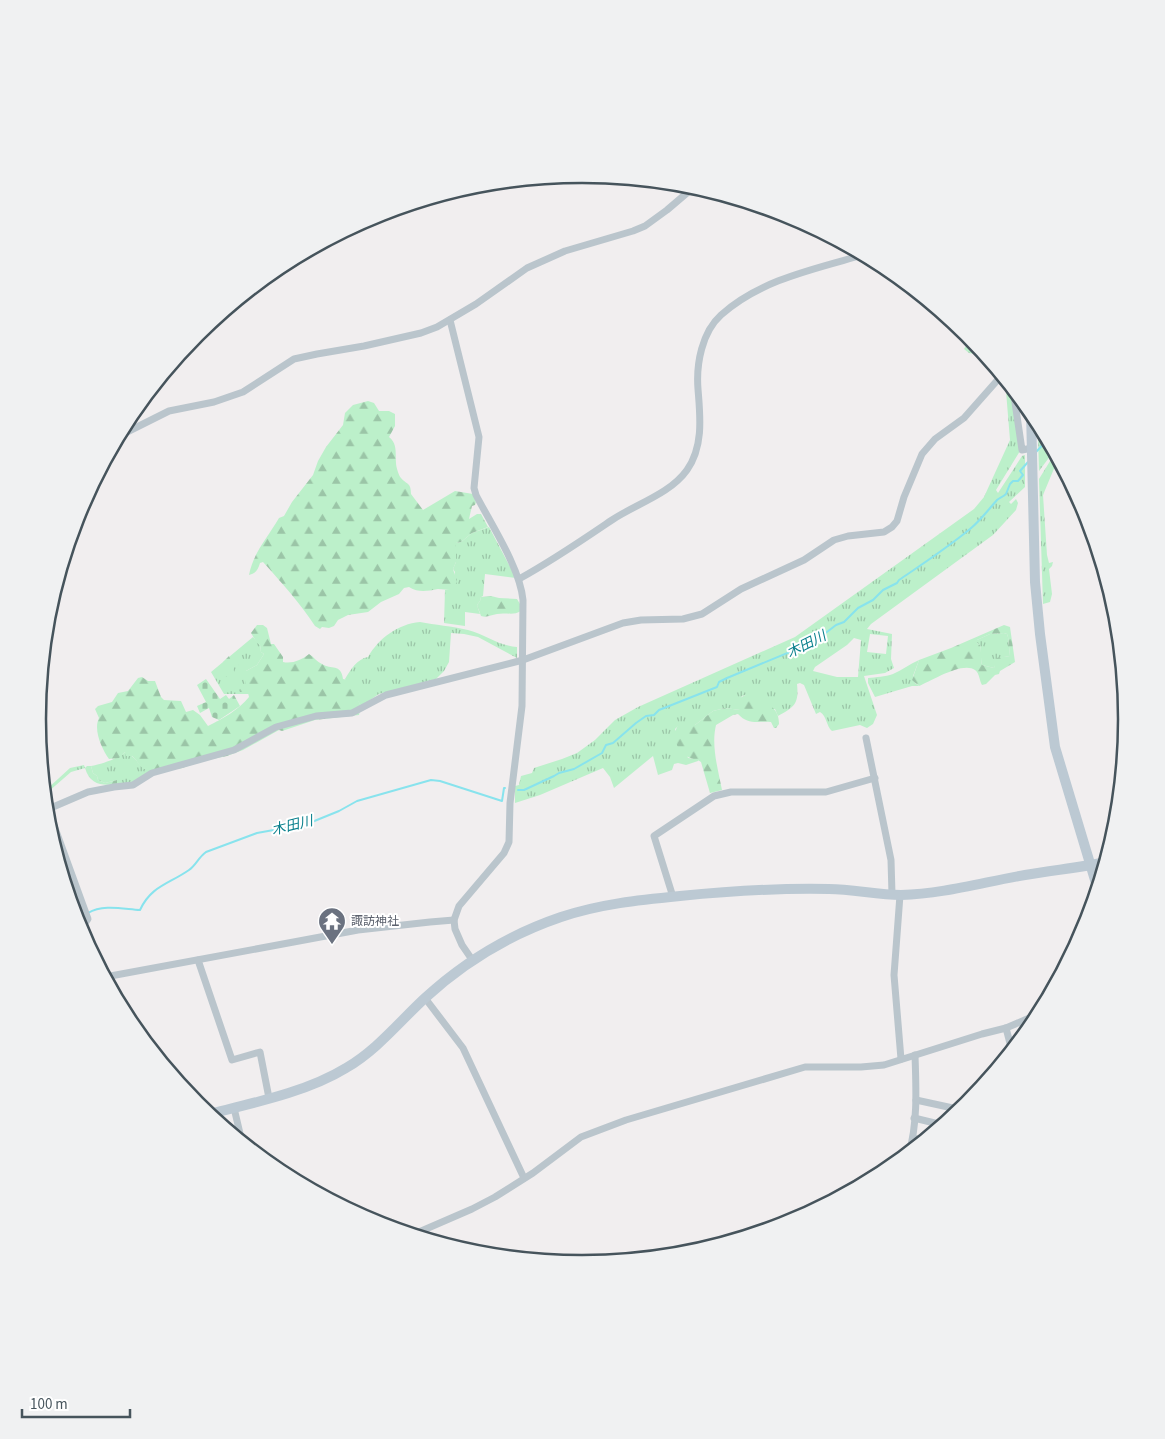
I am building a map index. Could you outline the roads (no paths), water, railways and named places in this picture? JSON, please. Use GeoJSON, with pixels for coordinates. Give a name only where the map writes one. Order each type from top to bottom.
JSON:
{"type":"FeatureCollection","features":[{"type":"Feature","properties":{"kind":"street"},"geometry":{"type":"LineString","coordinates":[[132,429],[169,411],[214,402],[243,392],[294,359],[421,333],[450,320],[527,268],[565,251],[645,226],[686,194]]}},
{"type":"Feature","properties":{"kind":"street"},"geometry":{"type":"LineString","coordinates":[[519,579],[551,562],[612,520],[664,490],[688,469],[695,454],[701,420],[697,376],[699,360],[708,331],[720,316],[755,291],[774,282],[854,257]]}},
{"type":"Feature","properties":{"kind":"street"},"geometry":{"type":"LineString","coordinates":[[450,320],[479,436],[474,488],[519,579],[523,600],[522,706],[510,803],[509,842],[504,854],[459,906],[454,920],[455,929],[473,961]]}},
{"type":"Feature","properties":{"kind":"street"},"geometry":{"type":"LineString","coordinates":[[54,807],[88,792],[133,785],[152,774],[234,750],[276,727],[316,716],[352,713],[386,695],[523,660],[623,623],[641,620],[683,619],[702,614],[741,589],[804,560],[834,540],[848,536],[884,532],[897,520],[904,497],[922,454],[935,440],[964,418],[997,380]]}},
{"type":"Feature","properties":{"kind":"street"},"geometry":{"type":"LineString","coordinates":[[1014,402],[1022,450],[1032,448]]}},
{"type":"Feature","properties":{"kind":"street"},"geometry":{"type":"LineString","coordinates":[[1031,427],[1035,582],[1055,747],[1094,878]]}},
{"type":"Feature","properties":{"kind":"street"},"geometry":{"type":"LineString","coordinates":[[866,738],[891,860],[896,894],[894,975],[901,1059]]}},
{"type":"Feature","properties":{"kind":"street"},"geometry":{"type":"LineString","coordinates":[[673,896],[654,836],[699,804],[714,796],[731,792],[826,792],[875,778]]}},
{"type":"Feature","properties":{"kind":"street"},"geometry":{"type":"LineString","coordinates":[[65,859],[88,920],[86,922]]}},
{"type":"Feature","properties":{"kind":"street"},"geometry":{"type":"LineString","coordinates":[[217,1112],[315,1083],[346,1068],[383,1040],[425,998],[473,961],[505,942],[563,917],[606,905],[673,896],[777,889],[832,889],[896,894],[972,886],[1025,875],[1098,864]]}},
{"type":"Feature","properties":{"kind":"street"},"geometry":{"type":"LineString","coordinates":[[111,975],[358,930],[454,920]]}},
{"type":"Feature","properties":{"kind":"street"},"geometry":{"type":"LineString","coordinates":[[198,960],[232,1060],[260,1052],[269,1098]]}},
{"type":"Feature","properties":{"kind":"street"},"geometry":{"type":"LineString","coordinates":[[425,998],[462,1048],[524,1178]]}},
{"type":"Feature","properties":{"kind":"street"},"geometry":{"type":"LineString","coordinates":[[421,1230],[472,1209],[533,1173],[581,1137],[626,1120],[805,1067],[884,1065],[1006,1028],[1026,1019]]}},
{"type":"Feature","properties":{"kind":"street"},"geometry":{"type":"LineString","coordinates":[[1006,1028],[1010,1043]]}},
{"type":"Feature","properties":{"kind":"street"},"geometry":{"type":"LineString","coordinates":[[912,1143],[916,1100],[915,1055]]}},
{"type":"Feature","properties":{"kind":"street"},"geometry":{"type":"LineString","coordinates":[[916,1100],[952,1108]]}},
{"type":"Feature","properties":{"kind":"street"},"geometry":{"type":"LineString","coordinates":[[234,1108],[240,1132]]}},
{"type":"Feature","properties":{"kind":"street"},"geometry":{"type":"LineString","coordinates":[[914,1118],[936,1123]]}},
{"type":"Feature","properties":{"kind":"waterway","name":"木田川"},"geometry":{"type":"LineString","coordinates":[[1036,452],[1043,445]]}},
{"type":"Feature","properties":{"kind":"waterway","name":"木田川"},"geometry":{"type":"LineString","coordinates":[[518,790],[524,790],[559,773],[574,769],[602,753],[606,745],[613,743],[646,716],[654,715],[659,710],[717,687],[719,682],[727,678],[814,642],[836,625],[844,622],[858,608],[873,600],[883,590],[897,583],[970,529],[997,500],[1006,494],[1010,484],[1013,481],[1018,481],[1023,475],[1020,471],[1028,462]]}},
{"type":"Feature","properties":{"kind":"waterway","name":"木田川"},"geometry":{"type":"LineString","coordinates":[[88,913],[107,908],[140,910],[144,902],[155,890],[189,870],[206,852],[257,833],[307,824],[339,811],[357,801],[431,780],[440,781],[502,801],[505,788]]}},
{"type":"Feature","properties":{"kind":"place","name":"諏訪神社"},"geometry":{"type":"Point","coordinates":[332,945]}}]}
